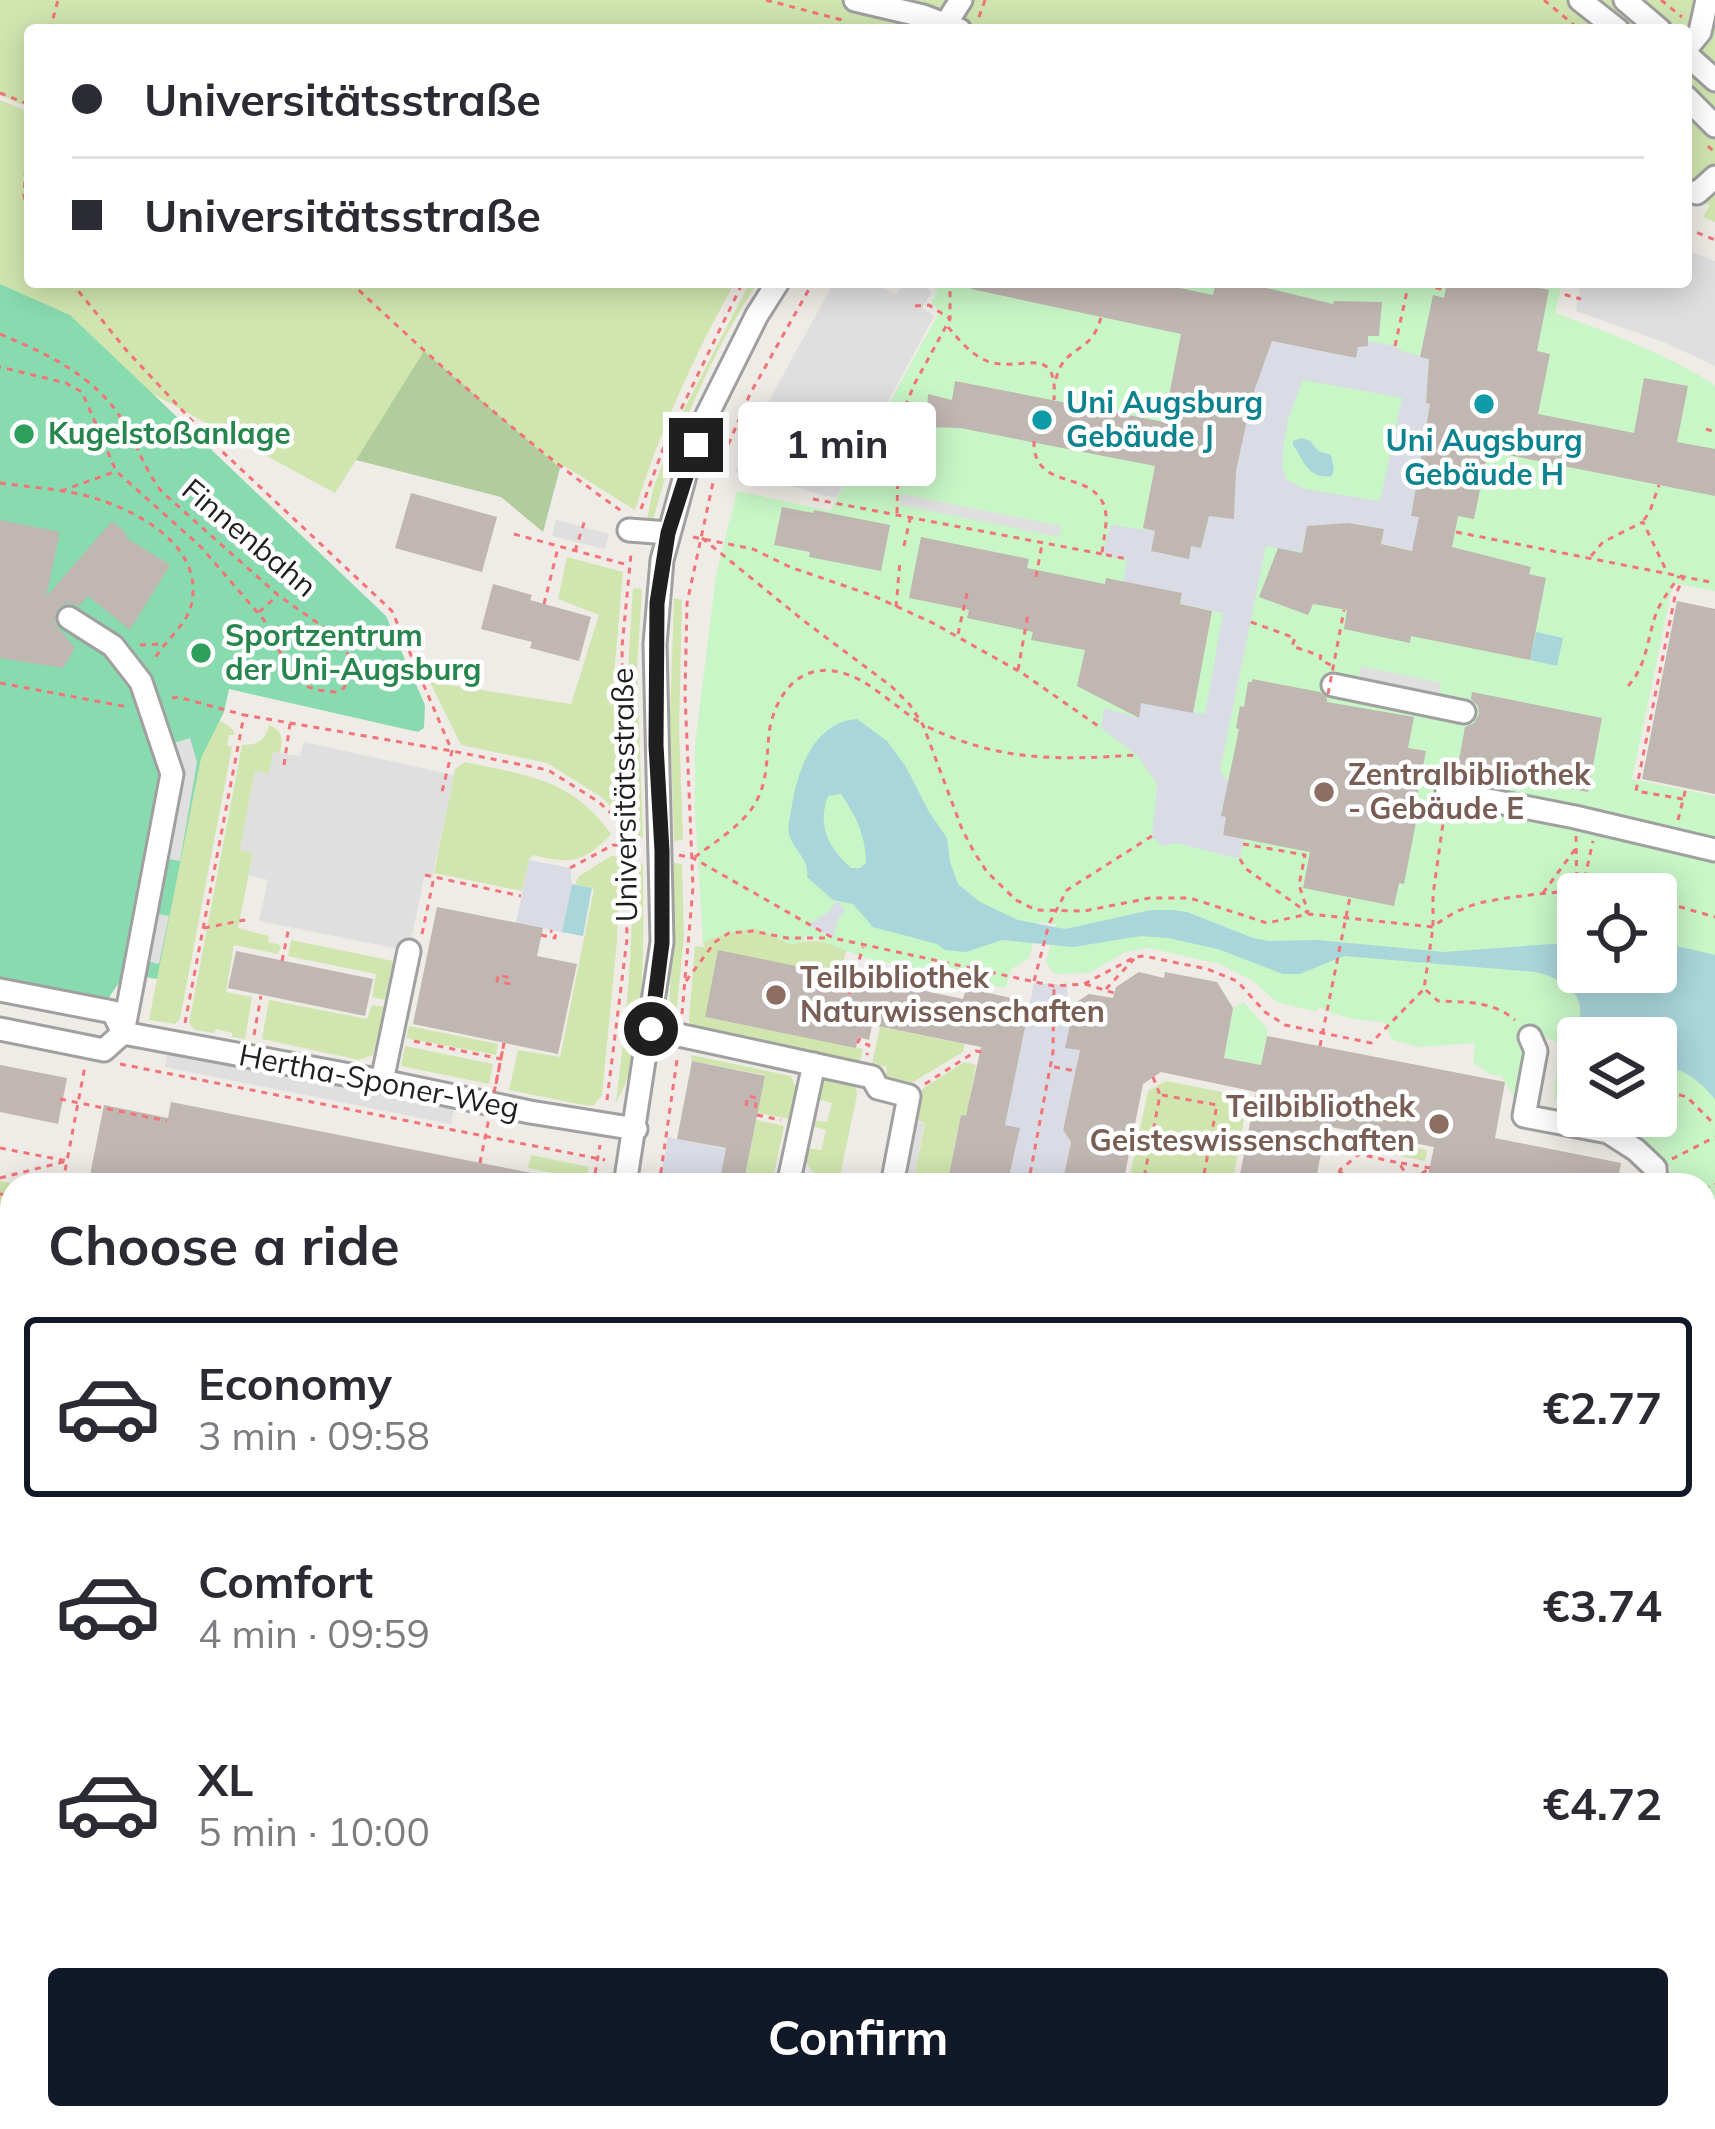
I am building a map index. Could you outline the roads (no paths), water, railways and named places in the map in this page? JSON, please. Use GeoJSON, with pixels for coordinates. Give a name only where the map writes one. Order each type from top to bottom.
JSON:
{"type":"FeatureCollection","features":[{"type":"Feature","properties":{"kind":"street"},"geometry":{"type":"LineString","coordinates":[[855,0],[940,24]]}},
{"type":"Feature","properties":{"kind":"street"},"geometry":{"type":"LineString","coordinates":[[1580,0],[1610,24]]}},
{"type":"Feature","properties":{"kind":"street"},"geometry":{"type":"LineString","coordinates":[[1625,0],[1653,24]]}},
{"type":"Feature","properties":{"kind":"street"},"geometry":{"type":"LineString","coordinates":[[1692,43],[1700,32],[1707,0]]}},
{"type":"Feature","properties":{"kind":"street"},"geometry":{"type":"LineString","coordinates":[[1692,57],[1715,80]]}},
{"type":"Feature","properties":{"kind":"street"},"geometry":{"type":"LineString","coordinates":[[1692,103],[1715,126]]}},
{"type":"Feature","properties":{"kind":"street","name":"Universitätsstraße"},"geometry":{"type":"LineString","coordinates":[[627,1173],[662,943],[655,644],[658,586],[668,533],[706,417],[774,288]]}},
{"type":"Feature","properties":{"kind":"street"},"geometry":{"type":"LineString","coordinates":[[634,528],[668,533]]}},
{"type":"Feature","properties":{"kind":"street"},"geometry":{"type":"LineString","coordinates":[[69,618],[113,646],[144,693],[172,774],[123,1033]]}},
{"type":"Feature","properties":{"kind":"street"},"geometry":{"type":"LineString","coordinates":[[1329,680],[1464,712]]}},
{"type":"Feature","properties":{"kind":"street"},"geometry":{"type":"LineString","coordinates":[[1448,792],[1715,850]]}},
{"type":"Feature","properties":{"kind":"street"},"geometry":{"type":"LineString","coordinates":[[382,1081],[409,952]]}},
{"type":"Feature","properties":{"kind":"street","name":"Hertha-Sponer-Weg"},"geometry":{"type":"LineString","coordinates":[[0,990],[113,1012],[123,1033]]}},
{"type":"Feature","properties":{"kind":"street","name":"Hertha-Sponer-Weg"},"geometry":{"type":"LineString","coordinates":[[0,1029],[104,1051],[123,1033]]}},
{"type":"Feature","properties":{"kind":"street"},"geometry":{"type":"LineString","coordinates":[[651,1029],[872,1077],[878,1088],[909,1096],[894,1173]]}},
{"type":"Feature","properties":{"kind":"street","name":"Hertha-Sponer-Weg"},"geometry":{"type":"LineString","coordinates":[[123,1033],[636,1129]]}},
{"type":"Feature","properties":{"kind":"street"},"geometry":{"type":"LineString","coordinates":[[1530,1037],[1537,1051],[1524,1116],[1608,1132],[1636,1150],[1653,1173]]}},
{"type":"Feature","properties":{"kind":"street"},"geometry":{"type":"LineString","coordinates":[[790,1173],[814,1064]]}},
{"type":"Feature","properties":{"kind":"water"},"geometry":{"type":"Polygon","coordinates":[[[1302,438],[1331,455],[1332,476],[1317,475],[1308,468],[1293,445],[1302,438]]]}},
{"type":"Feature","properties":{"kind":"water"},"geometry":{"type":"Polygon","coordinates":[[[1536,632],[1563,638],[1557,666],[1530,660],[1536,632]]]}},
{"type":"Feature","properties":{"kind":"water"},"geometry":{"type":"Polygon","coordinates":[[[857,719],[887,741],[947,838],[958,884],[980,902],[1018,920],[1065,929],[1151,910],[1172,910],[1268,941],[1317,940],[1444,952],[1557,944],[1557,980],[1536,972],[1344,956],[1300,974],[1283,974],[1218,949],[1141,936],[1073,947],[1002,940],[966,952],[873,927],[853,904],[833,900],[807,877],[789,831],[804,762],[830,728],[857,719]],[[841,794],[828,796],[824,826],[831,844],[851,868],[866,863],[859,827],[841,794]]]}},
{"type":"Feature","properties":{"kind":"water"},"geometry":{"type":"Polygon","coordinates":[[[572,884],[592,888],[583,936],[562,932],[572,884]]]}},
{"type":"Feature","properties":{"kind":"water"},"geometry":{"type":"Polygon","coordinates":[[[1677,946],[1715,955],[1715,1099],[1677,1069],[1677,1017],[1579,1017],[1574,994],[1677,993],[1677,946]]]}},
{"type":"Feature","properties":{"kind":"place","name":"Uni Augsburg Gebäude H"},"geometry":{"type":"Point","coordinates":[1484,404]}},
{"type":"Feature","properties":{"kind":"place","name":"Uni Augsburg Gebäude J"},"geometry":{"type":"Point","coordinates":[1042,420]}},
{"type":"Feature","properties":{"kind":"place","name":"Kugelstoßanlage"},"geometry":{"type":"Point","coordinates":[24,434]}},
{"type":"Feature","properties":{"kind":"place","name":"Sportzentrum der Uni-Augsburg"},"geometry":{"type":"Point","coordinates":[201,653]}},
{"type":"Feature","properties":{"kind":"place","name":"Zentralbibliothek - Gebäude E"},"geometry":{"type":"Point","coordinates":[1324,792]}},
{"type":"Feature","properties":{"kind":"place","name":"Teilbibliothek Naturwissenschaften"},"geometry":{"type":"Point","coordinates":[776,995]}},
{"type":"Feature","properties":{"kind":"place","name":"Teilbibliothek Geisteswissenschaften"},"geometry":{"type":"Point","coordinates":[1439,1124]}}]}
